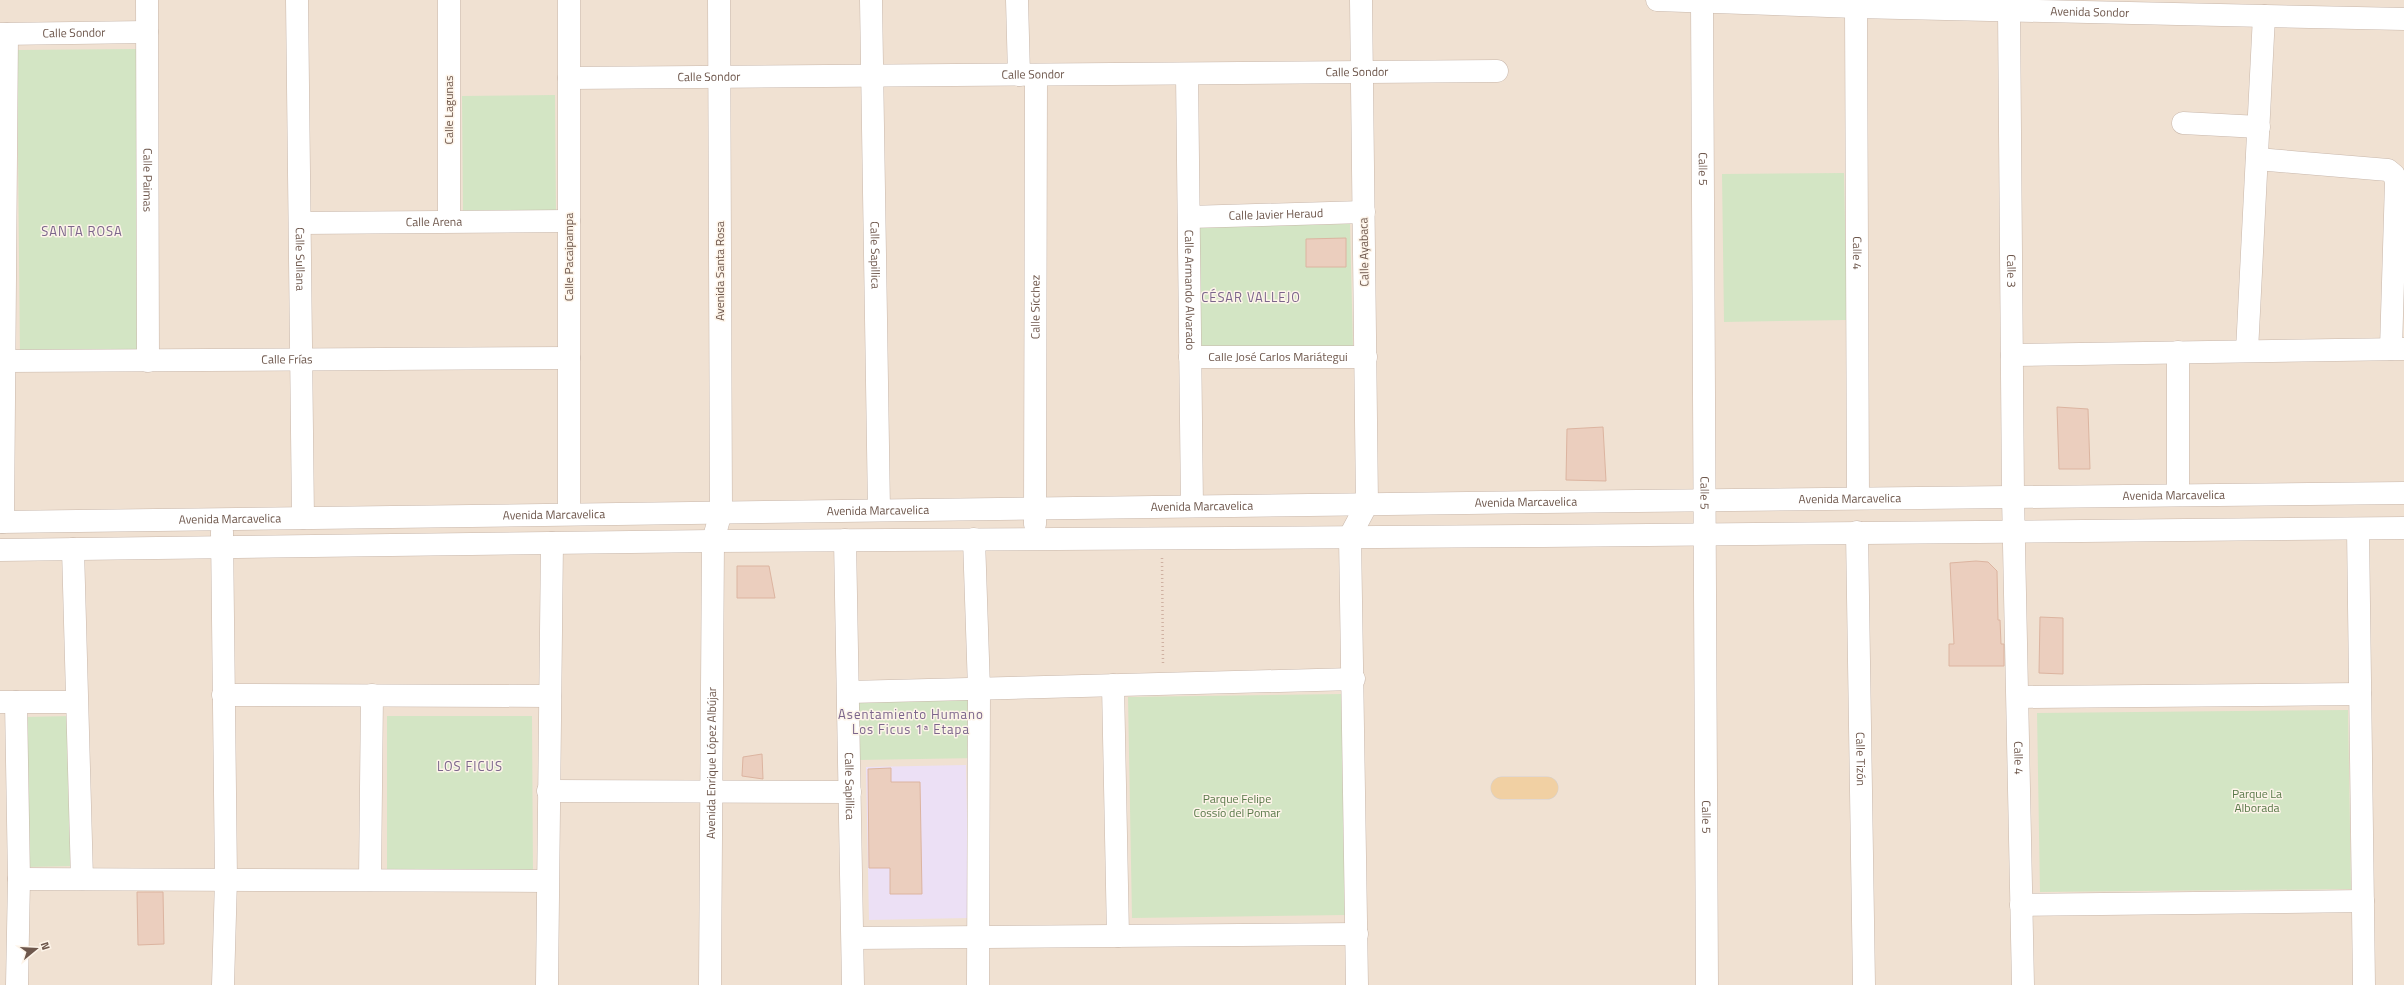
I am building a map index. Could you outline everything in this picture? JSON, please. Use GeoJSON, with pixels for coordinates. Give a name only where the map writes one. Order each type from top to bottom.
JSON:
{"type":"FeatureCollection","features":[{"type":"Feature","properties":{"kind":"main road"},"geometry":{"type":"LineString","coordinates":[[1502,788],[1546,788]]}},
{"type":"Feature","properties":{"kind":"street","name":"Calle Paimas"},"geometry":{"type":"LineString","coordinates":[[147,0],[148,361]]}},
{"type":"Feature","properties":{"kind":"street","name":"Calle Sullana"},"geometry":{"type":"LineString","coordinates":[[297,0],[303,518]]}},
{"type":"Feature","properties":{"kind":"street","name":"Calle Lagunas"},"geometry":{"type":"LineString","coordinates":[[449,0],[449,221]]}},
{"type":"Feature","properties":{"kind":"street","name":"Calle Pacaipampa"},"geometry":{"type":"LineString","coordinates":[[569,0],[569,514]]}},
{"type":"Feature","properties":{"kind":"street","name":"Avenida Santa Rosa"},"geometry":{"type":"LineString","coordinates":[[714,541],[721,512],[719,0]]}},
{"type":"Feature","properties":{"kind":"street","name":"Calle Sapillica"},"geometry":{"type":"LineString","coordinates":[[871,0],[879,510]]}},
{"type":"Feature","properties":{"kind":"street","name":"Calle Sícchez"},"geometry":{"type":"LineString","coordinates":[[1017,0],[1028,75],[1035,538]]}},
{"type":"Feature","properties":{"kind":"street","name":"Calle Ayabaca"},"geometry":{"type":"LineString","coordinates":[[1361,0],[1367,504]]}},
{"type":"Feature","properties":{"kind":"street","name":"Avenida Sondor"},"geometry":{"type":"LineString","coordinates":[[1657,0],[1856,7],[2404,19]]}},
{"type":"Feature","properties":{"kind":"street","name":"Calle 5"},"geometry":{"type":"LineString","coordinates":[[1702,2],[1703,534],[1707,985]]}},
{"type":"Feature","properties":{"kind":"street","name":"Calle 4"},"geometry":{"type":"LineString","coordinates":[[1856,7],[1858,498]]}},
{"type":"Feature","properties":{"kind":"street","name":"Calle 3"},"geometry":{"type":"LineString","coordinates":[[2010,10],[2013,496],[2015,531]]}},
{"type":"Feature","properties":{"kind":"street"},"geometry":{"type":"LineString","coordinates":[[2247,351],[2264,16]]}},
{"type":"Feature","properties":{"kind":"street","name":"Calle Sondor"},"geometry":{"type":"LineString","coordinates":[[3,34],[147,32]]}},
{"type":"Feature","properties":{"kind":"street"},"geometry":{"type":"LineString","coordinates":[[2,522],[6,361],[3,34]]}},
{"type":"Feature","properties":{"kind":"street","name":"Calle Sondor"},"geometry":{"type":"LineString","coordinates":[[569,78],[1497,71]]}},
{"type":"Feature","properties":{"kind":"street","name":"Calle Armando Alvarado"},"geometry":{"type":"LineString","coordinates":[[1187,74],[1192,506]]}},
{"type":"Feature","properties":{"kind":"street"},"geometry":{"type":"LineString","coordinates":[[2182,123],[2259,127]]}},
{"type":"Feature","properties":{"kind":"street"},"geometry":{"type":"LineString","coordinates":[[2012,355],[2398,349],[2396,182],[2394,175],[2388,170],[2257,159]]}},
{"type":"Feature","properties":{"kind":"street","name":"Calle Javier Heraud"},"geometry":{"type":"LineString","coordinates":[[1189,216],[1364,212]]}},
{"type":"Feature","properties":{"kind":"street","name":"Calle Arena"},"geometry":{"type":"LineString","coordinates":[[300,223],[569,221]]}},
{"type":"Feature","properties":{"kind":"street"},"geometry":{"type":"LineString","coordinates":[[2178,352],[2178,495]]}},
{"type":"Feature","properties":{"kind":"street","name":"Calle José Carlos Mariátegui"},"geometry":{"type":"LineString","coordinates":[[1190,357],[1366,356]]}},
{"type":"Feature","properties":{"kind":"street","name":"Calle Frías"},"geometry":{"type":"LineString","coordinates":[[6,361],[569,358]]}},
{"type":"Feature","properties":{"kind":"street","name":"Avenida Marcavelica"},"geometry":{"type":"LineString","coordinates":[[2,522],[2013,496],[2404,493]]}},
{"type":"Feature","properties":{"kind":"street"},"geometry":{"type":"LineString","coordinates":[[2302,494],[2302,529]]}},
{"type":"Feature","properties":{"kind":"street"},"geometry":{"type":"LineString","coordinates":[[1358,985],[1354,679],[1350,536],[1367,504]]}},
{"type":"Feature","properties":{"kind":"street"},"geometry":{"type":"LineString","coordinates":[[221,519],[223,547],[223,695],[226,879],[223,985]]}},
{"type":"Feature","properties":{"kind":"street"},"geometry":{"type":"LineString","coordinates":[[0,550],[1035,538],[2404,528]]}},
{"type":"Feature","properties":{"kind":"street"},"geometry":{"type":"LineString","coordinates":[[2358,529],[2364,985]]}},
{"type":"Feature","properties":{"kind":"street","name":"Calle 4"},"geometry":{"type":"LineString","coordinates":[[2015,531],[2022,985]]}},
{"type":"Feature","properties":{"kind":"street","name":"Calle Tizón"},"geometry":{"type":"LineString","coordinates":[[1857,532],[1864,985]]}},
{"type":"Feature","properties":{"kind":"street"},"geometry":{"type":"LineString","coordinates":[[974,539],[979,689],[978,985]]}},
{"type":"Feature","properties":{"kind":"street","name":"Calle Sapillica"},"geometry":{"type":"LineString","coordinates":[[845,540],[854,985]]}},
{"type":"Feature","properties":{"kind":"street","name":"Avenida Enrique López Albújar"},"geometry":{"type":"LineString","coordinates":[[710,985],[710,791],[714,541]]}},
{"type":"Feature","properties":{"kind":"street"},"geometry":{"type":"LineString","coordinates":[[547,985],[552,543]]}},
{"type":"Feature","properties":{"kind":"street"},"geometry":{"type":"LineString","coordinates":[[73,550],[75,702],[82,879]]}},
{"type":"Feature","properties":{"kind":"street"},"geometry":{"type":"LineString","coordinates":[[849,692],[1354,679]]}},
{"type":"Feature","properties":{"kind":"street"},"geometry":{"type":"LineString","coordinates":[[1113,685],[1118,936]]}},
{"type":"Feature","properties":{"kind":"street"},"geometry":{"type":"LineString","coordinates":[[2018,697],[2360,694]]}},
{"type":"Feature","properties":{"kind":"street"},"geometry":{"type":"LineString","coordinates":[[223,695],[550,696]]}},
{"type":"Feature","properties":{"kind":"street"},"geometry":{"type":"LineString","coordinates":[[370,880],[372,695]]}},
{"type":"Feature","properties":{"kind":"street"},"geometry":{"type":"LineString","coordinates":[[17,985],[19,879],[8,702],[75,702]]}},
{"type":"Feature","properties":{"kind":"street"},"geometry":{"type":"LineString","coordinates":[[548,792],[850,792]]}},
{"type":"Feature","properties":{"kind":"street"},"geometry":{"type":"LineString","coordinates":[[19,879],[547,881]]}},
{"type":"Feature","properties":{"kind":"street"},"geometry":{"type":"LineString","coordinates":[[2021,905],[2363,901]]}},
{"type":"Feature","properties":{"kind":"street"},"geometry":{"type":"LineString","coordinates":[[853,938],[1357,934]]}},
{"type":"Feature","properties":{"kind":"path"},"geometry":{"type":"LineString","coordinates":[[1162,538],[1164,684]]}},
{"type":"Feature","properties":{"kind":"shaded area"},"geometry":{"type":"Polygon","coordinates":[[[0,0],[2404,0],[2404,985],[0,985],[0,0]]]}},
{"type":"Feature","properties":{"kind":"shaded area"},"geometry":{"type":"Polygon","coordinates":[[[966,765],[969,918],[869,920],[866,767],[966,765]]]}},
{"type":"Feature","properties":{"kind":"green space"},"geometry":{"type":"Polygon","coordinates":[[[138,49],[142,357],[20,358],[17,50],[138,49]]]}},
{"type":"Feature","properties":{"kind":"green space"},"geometry":{"type":"Polygon","coordinates":[[[555,95],[556,213],[463,213],[462,96],[555,95]]]}},
{"type":"Feature","properties":{"kind":"green space"},"geometry":{"type":"Polygon","coordinates":[[[1844,173],[1847,320],[1724,322],[1722,174],[1844,173]]]}},
{"type":"Feature","properties":{"kind":"green space"},"geometry":{"type":"Polygon","coordinates":[[[1350,224],[1353,349],[1197,353],[1194,227],[1350,224]]]}},
{"type":"Feature","properties":{"kind":"green space"},"geometry":{"type":"Polygon","coordinates":[[[857,690],[976,692],[979,758],[858,760],[857,690]]]}},
{"type":"Feature","properties":{"kind":"green space","name":"Parque Felipe Cossío del Pomar"},"geometry":{"type":"Polygon","coordinates":[[[1342,694],[1346,915],[1132,918],[1128,697],[1342,694]]]}},
{"type":"Feature","properties":{"kind":"green space","name":"Parque La Alborada"},"geometry":{"type":"Polygon","coordinates":[[[2348,710],[2351,889],[2040,892],[2037,713],[2348,710]]]}},
{"type":"Feature","properties":{"kind":"green space"},"geometry":{"type":"Polygon","coordinates":[[[71,716],[74,866],[28,867],[25,717],[71,716]]]}},
{"type":"Feature","properties":{"kind":"green space"},"geometry":{"type":"Polygon","coordinates":[[[387,716],[532,716],[533,876],[387,876],[387,716]]]}},
{"type":"Feature","properties":{"kind":"building"},"geometry":{"type":"Polygon","coordinates":[[[1346,238],[1346,267],[1306,267],[1306,239],[1346,238]]]}},
{"type":"Feature","properties":{"kind":"building"},"geometry":{"type":"Polygon","coordinates":[[[2057,407],[2088,409],[2090,469],[2059,469],[2057,407]]]}},
{"type":"Feature","properties":{"kind":"building"},"geometry":{"type":"Polygon","coordinates":[[[1603,427],[1606,481],[1566,480],[1567,429],[1603,427]]]}},
{"type":"Feature","properties":{"kind":"building"},"geometry":{"type":"Polygon","coordinates":[[[1976,561],[1988,562],[1997,571],[1998,620],[2000,620],[2001,644],[2004,644],[2004,666],[1949,666],[1949,644],[1954,644],[1950,563],[1976,561]]]}},
{"type":"Feature","properties":{"kind":"building"},"geometry":{"type":"Polygon","coordinates":[[[737,566],[769,566],[775,598],[737,598],[737,566]]]}},
{"type":"Feature","properties":{"kind":"building"},"geometry":{"type":"Polygon","coordinates":[[[2040,617],[2063,618],[2063,674],[2039,673],[2040,617]]]}},
{"type":"Feature","properties":{"kind":"building"},"geometry":{"type":"Polygon","coordinates":[[[762,754],[763,779],[742,776],[743,757],[762,754]]]}},
{"type":"Feature","properties":{"kind":"building"},"geometry":{"type":"Polygon","coordinates":[[[891,768],[891,782],[920,782],[922,894],[890,894],[890,868],[869,868],[868,769],[891,768]]]}},
{"type":"Feature","properties":{"kind":"building"},"geometry":{"type":"Polygon","coordinates":[[[137,892],[163,892],[164,944],[138,945],[137,892]]]}},
{"type":"Feature","properties":{"kind":"district","name":"SANTA ROSA"},"geometry":{"type":"Point","coordinates":[82,231]}},
{"type":"Feature","properties":{"kind":"district","name":"CÉSAR VALLEJO"},"geometry":{"type":"Point","coordinates":[1251,297]}},
{"type":"Feature","properties":{"kind":"district","name":"Asentamiento Humano Los Ficus 1ª Etapa"},"geometry":{"type":"Point","coordinates":[911,722]}},
{"type":"Feature","properties":{"kind":"district","name":"LOS FICUS"},"geometry":{"type":"Point","coordinates":[470,766]}}]}
